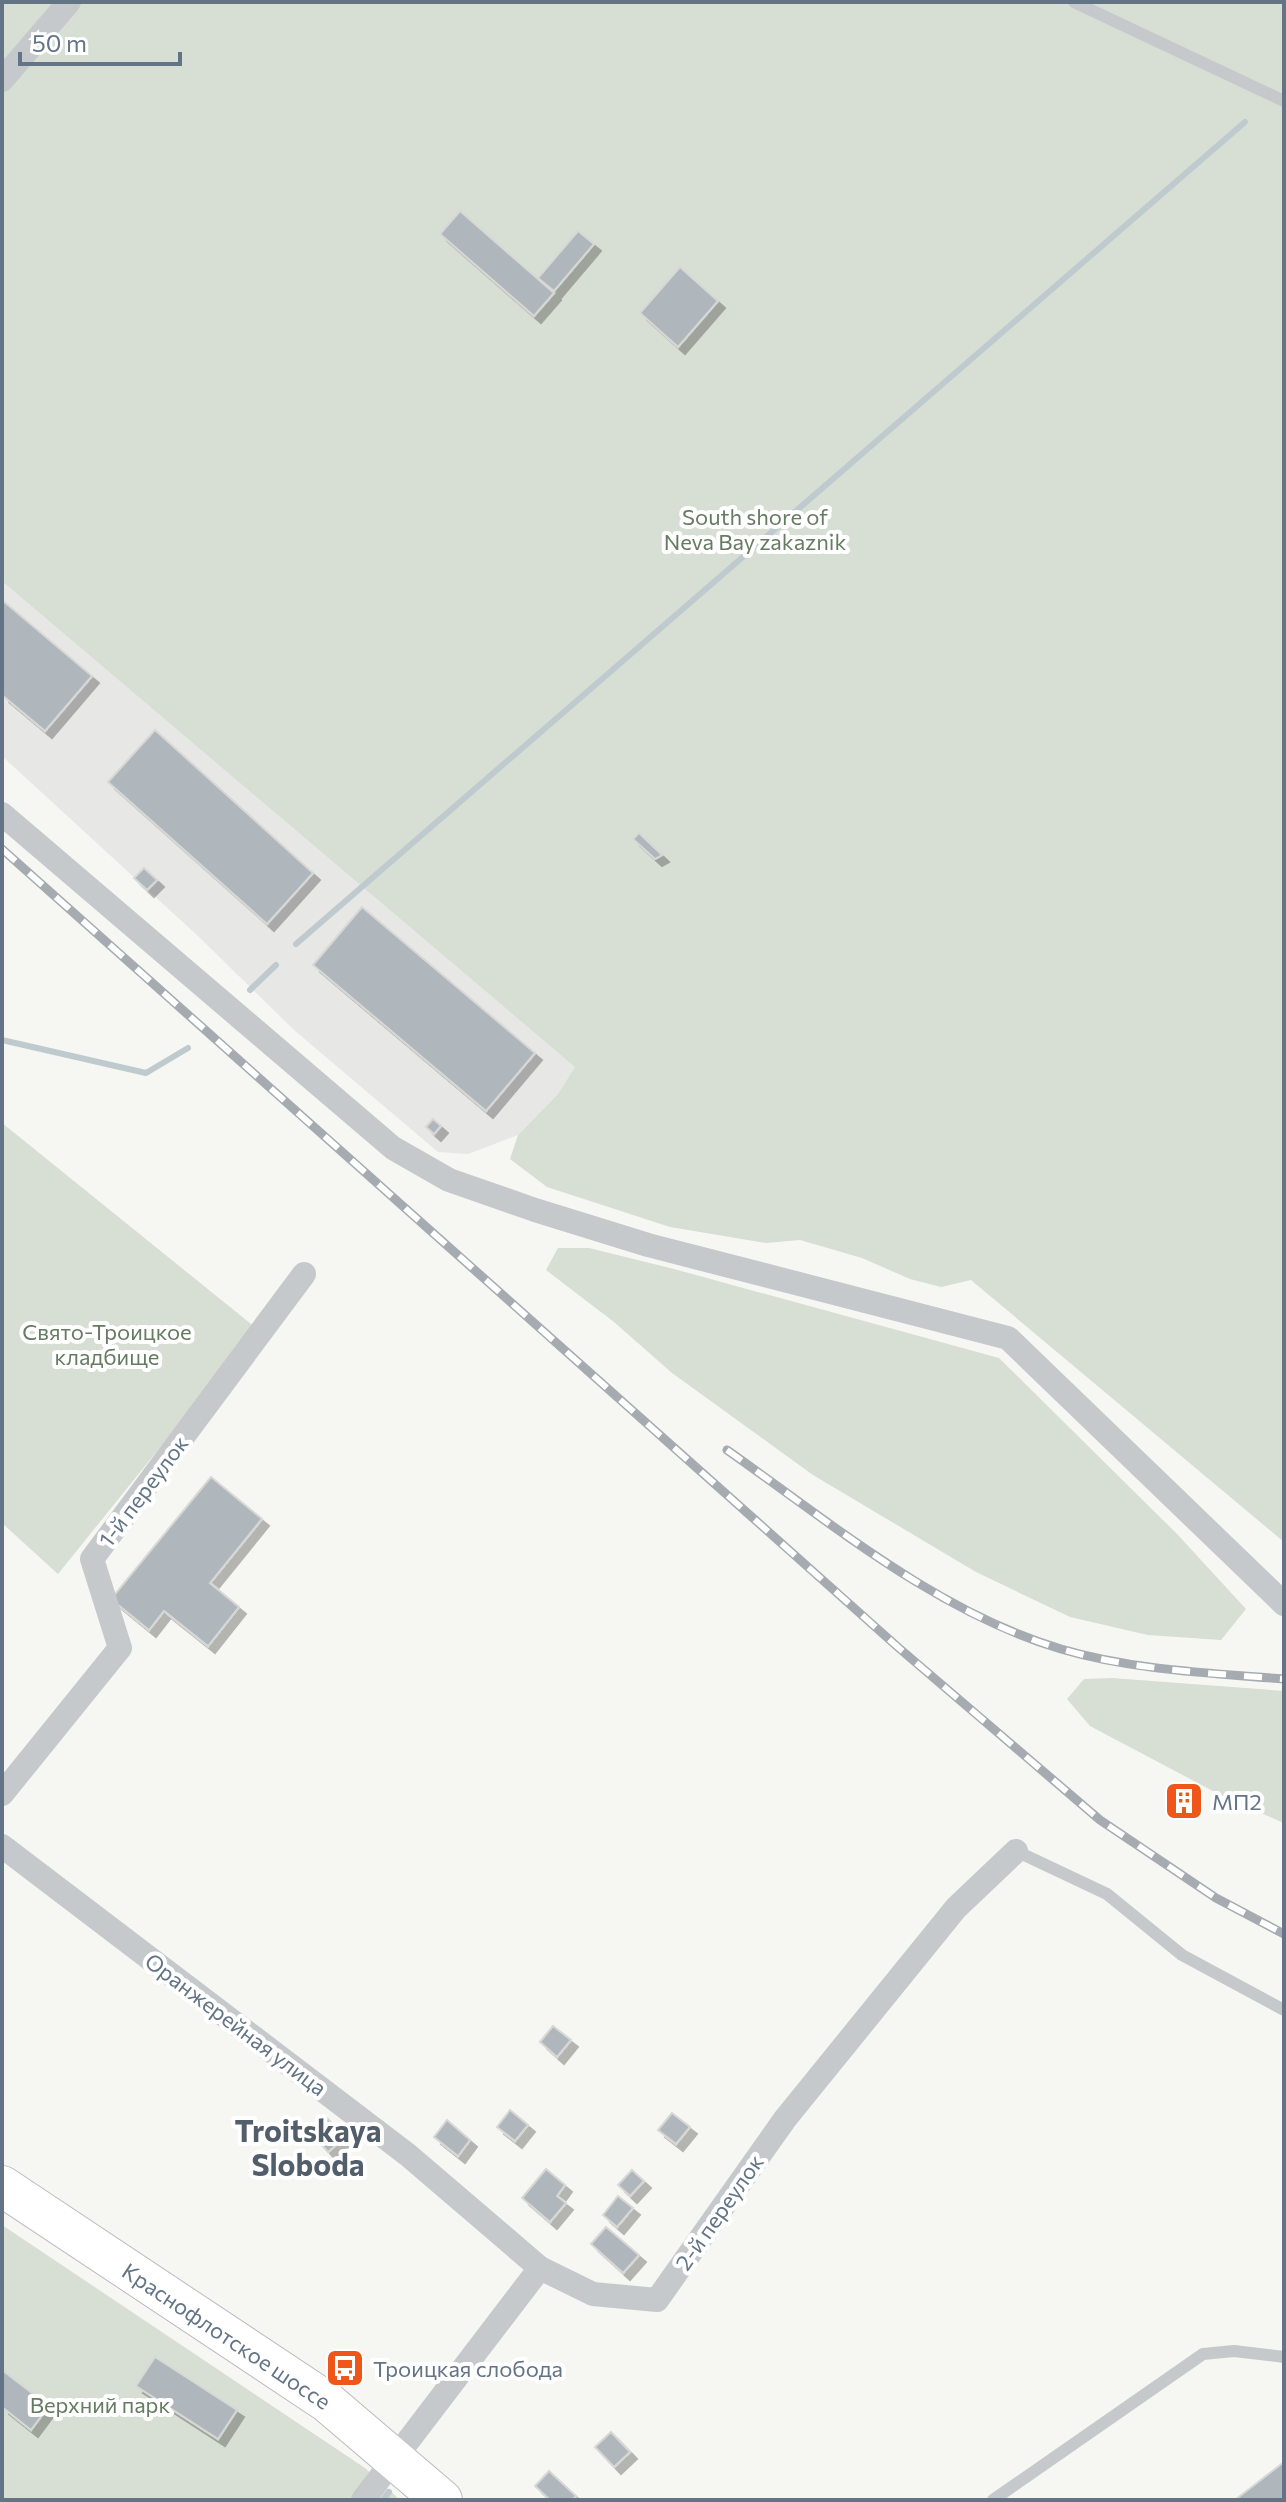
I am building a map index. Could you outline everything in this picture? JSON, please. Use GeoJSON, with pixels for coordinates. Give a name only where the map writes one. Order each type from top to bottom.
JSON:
{"type":"FeatureCollection","features":[{"type":"Feature","properties":{"kind":"main road","name":"Краснофлотское шоссе"},"geometry":{"type":"LineString","coordinates":[[2,2186],[327,2402],[442,2500]]}},
{"type":"Feature","properties":{"kind":"street"},"geometry":{"type":"LineString","coordinates":[[2,80],[69,2]]}},
{"type":"Feature","properties":{"kind":"street"},"geometry":{"type":"LineString","coordinates":[[2,814],[393,1148],[449,1180],[648,1245],[1008,1338],[1284,1604]]}},
{"type":"Feature","properties":{"kind":"street","name":"1-й переулок"},"geometry":{"type":"LineString","coordinates":[[2,1794],[120,1648],[92,1559],[304,1274]]}},
{"type":"Feature","properties":{"kind":"street","name":"Оранжерейная улица"},"geometry":{"type":"LineString","coordinates":[[2,1846],[408,2155],[540,2268]]}},
{"type":"Feature","properties":{"kind":"street","name":"2-й переулок"},"geometry":{"type":"LineString","coordinates":[[540,2268],[593,2294],[657,2300],[785,2119],[956,1908],[1016,1851]]}},
{"type":"Feature","properties":{"kind":"street"},"geometry":{"type":"LineString","coordinates":[[363,2500],[540,2268]]}},
{"type":"Feature","properties":{"kind":"lane"},"geometry":{"type":"LineString","coordinates":[[1074,2],[1284,101]]}},
{"type":"Feature","properties":{"kind":"lane"},"geometry":{"type":"LineString","coordinates":[[1016,1851],[1107,1894],[1182,1955],[1284,2010]]}},
{"type":"Feature","properties":{"kind":"lane"},"geometry":{"type":"LineString","coordinates":[[993,2500],[1203,2354],[1234,2351],[1284,2357]]}},
{"type":"Feature","properties":{"kind":"shaded area"},"geometry":{"type":"Polygon","coordinates":[[[2,507],[607,1018],[558,1094],[518,1135],[468,1154],[438,1152],[294,1030],[199,937],[2,756],[2,507]]]}},
{"type":"Feature","properties":{"kind":"green space","name":"South shore of Neva Bay zakaznik"},"geometry":{"type":"Polygon","coordinates":[[[2,2],[1284,2],[1284,1542],[971,1280],[941,1287],[910,1279],[862,1258],[800,1240],[766,1243],[670,1227],[547,1187],[510,1159],[518,1135],[558,1094],[575,1067],[2,581],[2,2]]]}},
{"type":"Feature","properties":{"kind":"green space","name":"Свято-Троицкое кладбище"},"geometry":{"type":"Polygon","coordinates":[[[2,1123],[256,1328],[58,1574],[2,1523],[2,1123]]]}},
{"type":"Feature","properties":{"kind":"green space"},"geometry":{"type":"Polygon","coordinates":[[[558,1248],[589,1248],[674,1269],[999,1358],[1178,1535],[1246,1609],[1221,1640],[1148,1635],[1070,1617],[976,1572],[813,1475],[672,1373],[614,1322],[546,1270],[558,1248]]]}},
{"type":"Feature","properties":{"kind":"green space"},"geometry":{"type":"Polygon","coordinates":[[[1112,1678],[1284,1691],[1284,1823],[1228,1799],[1090,1726],[1067,1699],[1084,1679],[1112,1678]]]}},
{"type":"Feature","properties":{"kind":"green space","name":"Верхний парк"},"geometry":{"type":"Polygon","coordinates":[[[2,2225],[365,2468],[400,2500],[2,2500],[2,2225]]]}},
{"type":"Feature","properties":{"kind":"building"},"geometry":{"type":"Polygon","coordinates":[[[460,211],[554,293],[534,316],[440,234],[460,211]]]}},
{"type":"Feature","properties":{"kind":"building"},"geometry":{"type":"Polygon","coordinates":[[[578,231],[594,244],[554,291],[538,278],[578,231]]]}},
{"type":"Feature","properties":{"kind":"building"},"geometry":{"type":"Polygon","coordinates":[[[680,267],[718,301],[678,347],[640,313],[680,267]]]}},
{"type":"Feature","properties":{"kind":"building"},"geometry":{"type":"Polygon","coordinates":[[[2,600],[92,676],[45,731],[2,695],[2,600]]]}},
{"type":"Feature","properties":{"kind":"building"},"geometry":{"type":"Polygon","coordinates":[[[155,730],[313,873],[267,924],[108,782],[155,730]]]}},
{"type":"Feature","properties":{"kind":"building"},"geometry":{"type":"Polygon","coordinates":[[[639,833],[662,855],[655,859],[633,839],[639,833]]]}},
{"type":"Feature","properties":{"kind":"building"},"geometry":{"type":"Polygon","coordinates":[[[144,868],[157,880],[147,890],[134,878],[144,868]]]}},
{"type":"Feature","properties":{"kind":"building"},"geometry":{"type":"Polygon","coordinates":[[[362,907],[535,1053],[486,1111],[313,965],[362,907]]]}},
{"type":"Feature","properties":{"kind":"building"},"geometry":{"type":"Polygon","coordinates":[[[433,1119],[441,1126],[434,1134],[426,1127],[433,1119]]]}},
{"type":"Feature","properties":{"kind":"building"},"geometry":{"type":"Polygon","coordinates":[[[211,1477],[262,1519],[210,1583],[239,1607],[208,1646],[164,1611],[149,1630],[111,1599],[211,1477]]]}},
{"type":"Feature","properties":{"kind":"building","name":"МП2"},"geometry":{"type":"Polygon","coordinates":[[[1179,1794],[1193,1800],[1189,1808],[1176,1802],[1179,1794]]]}},
{"type":"Feature","properties":{"kind":"building"},"geometry":{"type":"Polygon","coordinates":[[[553,2026],[571,2040],[557,2057],[540,2042],[553,2026]]]}},
{"type":"Feature","properties":{"kind":"building"},"geometry":{"type":"Polygon","coordinates":[[[510,2110],[528,2125],[515,2141],[497,2127],[510,2110]]]}},
{"type":"Feature","properties":{"kind":"building"},"geometry":{"type":"Polygon","coordinates":[[[672,2113],[690,2127],[676,2144],[658,2130],[672,2113]]]}},
{"type":"Feature","properties":{"kind":"building"},"geometry":{"type":"Polygon","coordinates":[[[326,2117],[345,2137],[328,2152],[310,2132],[326,2117]]]}},
{"type":"Feature","properties":{"kind":"building"},"geometry":{"type":"Polygon","coordinates":[[[447,2120],[470,2140],[458,2156],[434,2137],[447,2120]]]}},
{"type":"Feature","properties":{"kind":"building"},"geometry":{"type":"Polygon","coordinates":[[[546,2169],[565,2185],[557,2196],[566,2203],[550,2222],[522,2198],[546,2169]]]}},
{"type":"Feature","properties":{"kind":"building"},"geometry":{"type":"Polygon","coordinates":[[[632,2170],[644,2181],[630,2196],[618,2185],[632,2170]]]}},
{"type":"Feature","properties":{"kind":"building"},"geometry":{"type":"Polygon","coordinates":[[[618,2196],[633,2208],[617,2227],[603,2215],[618,2196]]]}},
{"type":"Feature","properties":{"kind":"building"},"geometry":{"type":"Polygon","coordinates":[[[606,2227],[639,2255],[623,2273],[591,2244],[606,2227]]]}},
{"type":"Feature","properties":{"kind":"building"},"geometry":{"type":"Polygon","coordinates":[[[155,2357],[237,2410],[218,2439],[136,2386],[155,2357]]]}},
{"type":"Feature","properties":{"kind":"building"},"geometry":{"type":"Polygon","coordinates":[[[2,2370],[49,2406],[31,2430],[2,2407],[2,2370]]]}},
{"type":"Feature","properties":{"kind":"building"},"geometry":{"type":"Polygon","coordinates":[[[611,2432],[630,2452],[614,2467],[595,2447],[611,2432]]]}},
{"type":"Feature","properties":{"kind":"building"},"geometry":{"type":"Polygon","coordinates":[[[1284,2462],[1284,2500],[1235,2500],[1284,2462]]]}},
{"type":"Feature","properties":{"kind":"building"},"geometry":{"type":"Polygon","coordinates":[[[549,2471],[576,2496],[572,2500],[550,2500],[535,2486],[549,2471]]]}},
{"type":"Feature","properties":{"kind":"waterway"},"geometry":{"type":"LineString","coordinates":[[296,944],[1245,122]]}},
{"type":"Feature","properties":{"kind":"waterway"},"geometry":{"type":"LineString","coordinates":[[250,990],[276,965]]}},
{"type":"Feature","properties":{"kind":"waterway"},"geometry":{"type":"LineString","coordinates":[[2,1040],[146,1073],[188,1048]]}},
{"type":"Feature","properties":{"kind":"waterway"},"geometry":{"type":"LineString","coordinates":[[383,2500],[389,2492]]}},
{"type":"Feature","properties":{"kind":"railway"},"geometry":{"type":"LineString","coordinates":[[2,849],[900,1649],[1100,1820],[1216,1898],[1284,1934]]}},
{"type":"Feature","properties":{"kind":"railway"},"geometry":{"type":"LineString","coordinates":[[727,1450],[886,1563],[971,1613],[1015,1633],[1061,1649],[1115,1662],[1284,1679]]}},
{"type":"Feature","properties":{"kind":"place","name":"МП2"},"geometry":{"type":"Point","coordinates":[1184,1801]}},
{"type":"Feature","properties":{"kind":"place","name":"Троицкая слобода"},"geometry":{"type":"Point","coordinates":[345,2368]}},
{"type":"Feature","properties":{"kind":"district","name":"Troitskaya Sloboda"},"geometry":{"type":"Point","coordinates":[308,2146]}}]}
